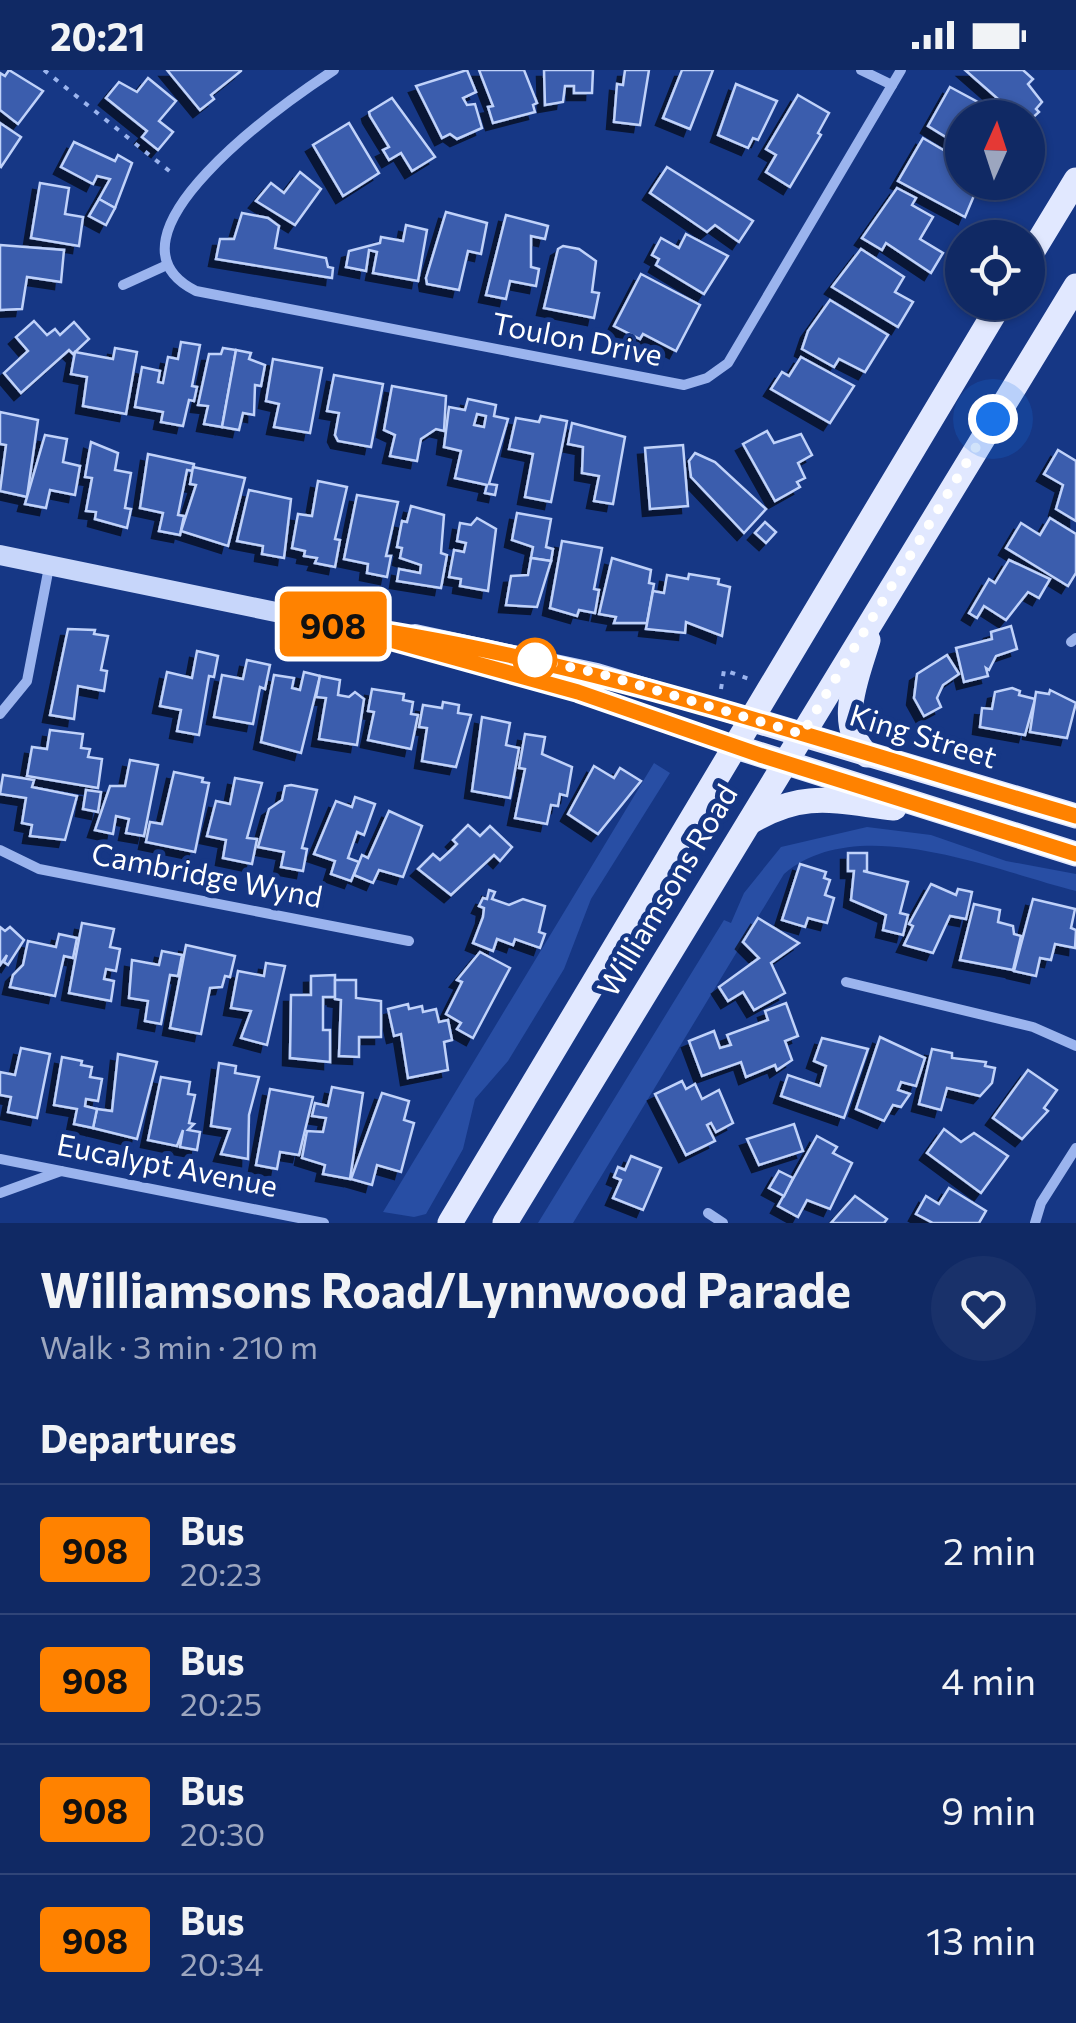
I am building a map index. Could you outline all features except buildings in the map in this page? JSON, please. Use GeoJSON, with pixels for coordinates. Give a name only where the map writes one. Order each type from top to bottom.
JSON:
{"type":"FeatureCollection","features":[{"type":"Feature","properties":{"kind":"main road"},"geometry":{"type":"LineString","coordinates":[[1045,231],[1076,180]]}},
{"type":"Feature","properties":{"kind":"main road","name":"Williamsons Road"},"geometry":{"type":"LineString","coordinates":[[505,1223],[1076,286]]}},
{"type":"Feature","properties":{"kind":"main road","name":"Williamsons Road"},"geometry":{"type":"LineString","coordinates":[[450,1223],[990,320]]}},
{"type":"Feature","properties":{"kind":"main road"},"geometry":{"type":"LineString","coordinates":[[0,555],[329,623],[578,692],[784,763],[1076,854]]}},
{"type":"Feature","properties":{"kind":"main road"},"geometry":{"type":"LineString","coordinates":[[867,755],[854,743],[848,723],[878,606]]}},
{"type":"Feature","properties":{"kind":"main road"},"geometry":{"type":"LineString","coordinates":[[329,623],[422,635],[598,673],[750,719]]}},
{"type":"Feature","properties":{"kind":"main road","name":"King Street"},"geometry":{"type":"LineString","coordinates":[[750,719],[1076,816]]}},
{"type":"Feature","properties":{"kind":"main road"},"geometry":{"type":"LineString","coordinates":[[746,824],[782,803],[821,800],[963,818]]}},
{"type":"Feature","properties":{"kind":"street"},"geometry":{"type":"LineString","coordinates":[[122,285],[167,265],[163,250],[165,231],[194,188],[276,108],[334,70]]}},
{"type":"Feature","properties":{"kind":"street"},"geometry":{"type":"LineString","coordinates":[[861,70],[892,84]]}},
{"type":"Feature","properties":{"kind":"street","name":"Toulon Drive"},"geometry":{"type":"LineString","coordinates":[[167,265],[174,277],[196,291],[684,385],[707,378],[728,362],[901,70]]}},
{"type":"Feature","properties":{"kind":"street"},"geometry":{"type":"LineString","coordinates":[[0,714],[27,681],[49,566]]}},
{"type":"Feature","properties":{"kind":"street","name":"Cambridge Wynd"},"geometry":{"type":"LineString","coordinates":[[0,850],[39,869],[409,941]]}},
{"type":"Feature","properties":{"kind":"street"},"geometry":{"type":"LineString","coordinates":[[846,982],[1033,1027],[1076,1046]]}},
{"type":"Feature","properties":{"kind":"street"},"geometry":{"type":"LineString","coordinates":[[1035,1223],[1041,1203],[1076,1148]]}},
{"type":"Feature","properties":{"kind":"street","name":"Eucalypt Avenue"},"geometry":{"type":"LineString","coordinates":[[0,1159],[324,1223]]}},
{"type":"Feature","properties":{"kind":"street"},"geometry":{"type":"LineString","coordinates":[[0,1193],[62,1171]]}},
{"type":"Feature","properties":{"kind":"street"},"geometry":{"type":"LineString","coordinates":[[708,1213],[722,1223]]}},
{"type":"Feature","properties":{"kind":"path"},"geometry":{"type":"LineString","coordinates":[[44,70],[172,174]]}},
{"type":"Feature","properties":{"kind":"shaded area"},"geometry":{"type":"Polygon","coordinates":[[[654,763],[670,773],[591,899],[564,969],[508,1061],[475,1099],[463,1149],[426,1214],[414,1217],[383,1212],[654,763]]]}},
{"type":"Feature","properties":{"kind":"shaded area"},"geometry":{"type":"Polygon","coordinates":[[[867,827],[931,835],[1006,861],[1076,874],[1076,891],[966,860],[887,846],[849,847],[814,856],[784,874],[573,1223],[538,1223],[724,920],[731,923],[744,893],[781,847],[867,827]]]}},
{"type":"Feature","properties":{"kind":"bus line","name":"908"},"geometry":{"type":"LineString","coordinates":[[1076,816],[598,673],[422,635],[329,623],[578,692],[760,755],[1076,854]]}},
{"type":"Feature","properties":{"kind":"route"},"geometry":{"type":"LineString","coordinates":[[535,660],[598,673],[802,734],[993,419]]}}]}
